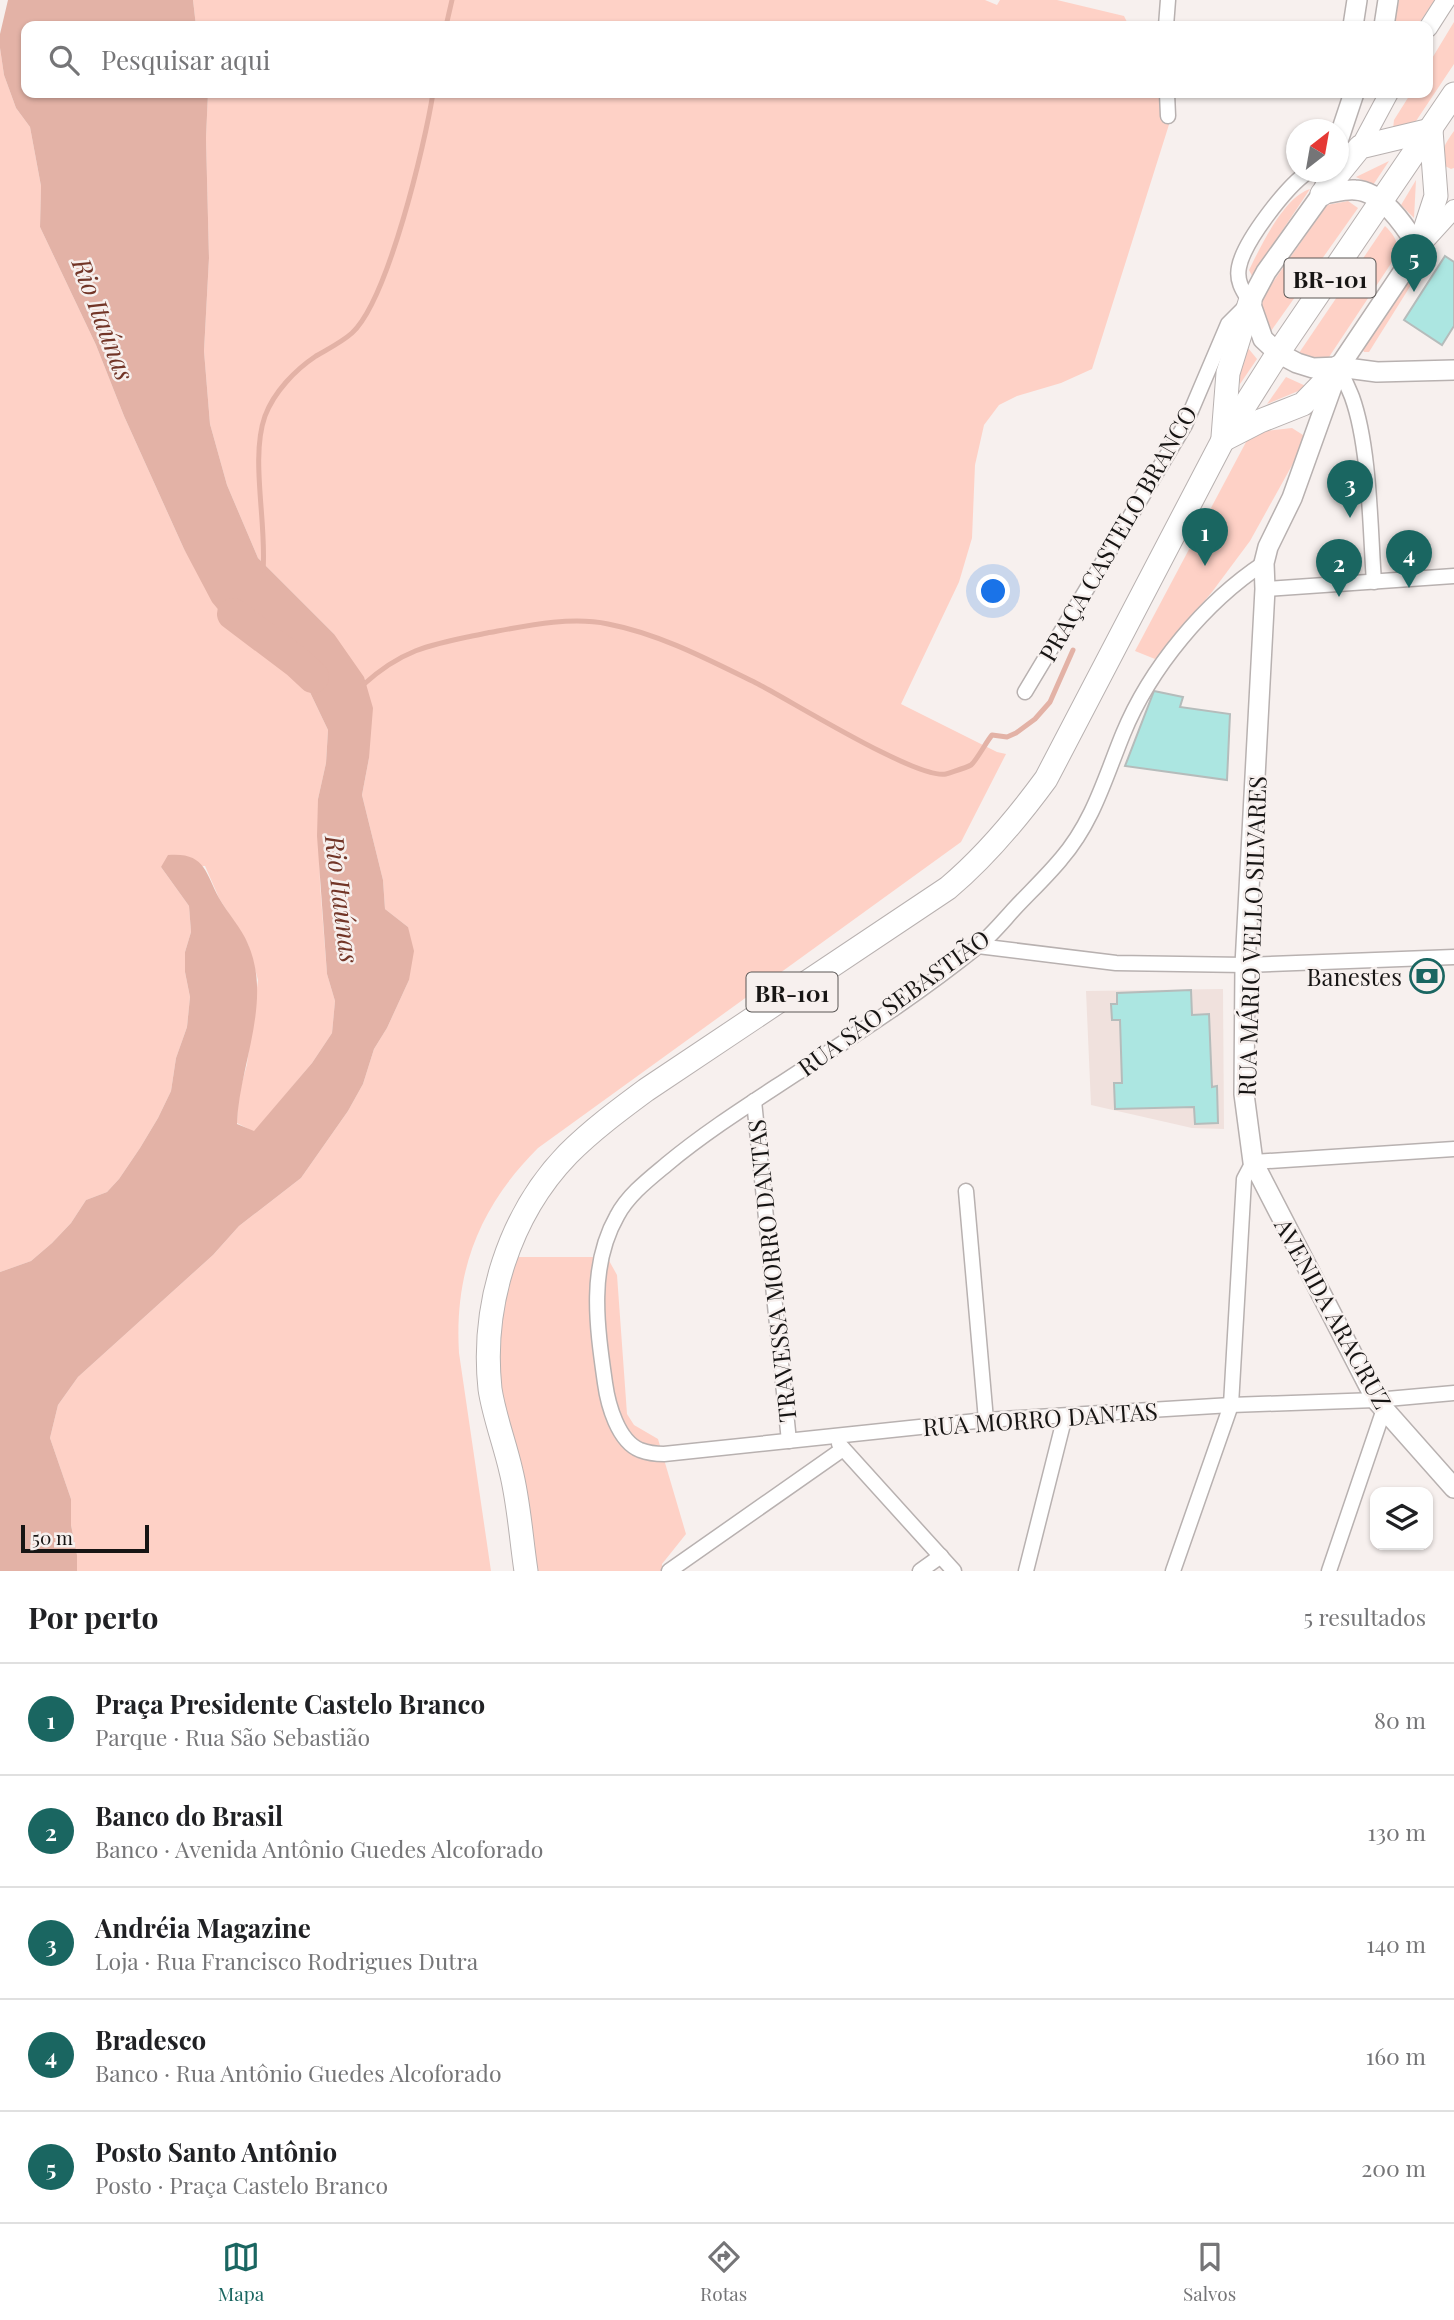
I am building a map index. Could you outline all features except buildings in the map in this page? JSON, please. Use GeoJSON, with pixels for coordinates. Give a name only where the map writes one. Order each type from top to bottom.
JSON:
{"type":"FeatureCollection","features":[{"type":"Feature","properties":{"kind":"highway","name":"BR-101"},"geometry":{"type":"LineString","coordinates":[[526,1571],[512,1475],[491,1391],[488,1349],[495,1289],[511,1241],[536,1194],[567,1155],[603,1123],[646,1090],[948,888],[981,860],[1015,822],[1046,779],[1223,440],[1278,353],[1454,94]]}},
{"type":"Feature","properties":{"kind":"highway"},"geometry":{"type":"LineString","coordinates":[[1349,146],[1431,130],[1436,196],[1419,248]]}},
{"type":"Feature","properties":{"kind":"highway"},"geometry":{"type":"LineString","coordinates":[[1322,194],[1328,182]]}},
{"type":"Feature","properties":{"kind":"highway"},"geometry":{"type":"LineString","coordinates":[[1223,440],[1228,373],[1250,302]]}},
{"type":"Feature","properties":{"kind":"highway"},"geometry":{"type":"LineString","coordinates":[[1223,440],[1260,421],[1303,404],[1339,367]]}},
{"type":"Feature","properties":{"kind":"main road"},"geometry":{"type":"LineString","coordinates":[[1354,21],[1357,0]]}},
{"type":"Feature","properties":{"kind":"main road"},"geometry":{"type":"LineString","coordinates":[[1385,21],[1388,0]]}},
{"type":"Feature","properties":{"kind":"main road"},"geometry":{"type":"LineString","coordinates":[[1349,127],[1353,98]]}},
{"type":"Feature","properties":{"kind":"main road","name":"PRAÇA CASTELO BRANCO"},"geometry":{"type":"LineString","coordinates":[[1250,302],[1266,272],[1322,194],[1326,182]]}},
{"type":"Feature","properties":{"kind":"main road"},"geometry":{"type":"LineString","coordinates":[[1265,589],[1264,562],[1273,533],[1292,498],[1339,367],[1419,248],[1398,217],[1382,203],[1356,190],[1322,194]]}},
{"type":"Feature","properties":{"kind":"main road"},"geometry":{"type":"LineString","coordinates":[[1250,302],[1263,339],[1278,353],[1297,363],[1312,368],[1339,367],[1377,372],[1454,370]]}},
{"type":"Feature","properties":{"kind":"main road","name":"RUA MÁRIO VELLO SILVARES"},"geometry":{"type":"LineString","coordinates":[[1253,1161],[1244,1094],[1245,965],[1265,589]]}},
{"type":"Feature","properties":{"kind":"main road","name":"AVENIDA ARACRUZ"},"geometry":{"type":"LineString","coordinates":[[1253,1161],[1380,1405],[1454,1488]]}},
{"type":"Feature","properties":{"kind":"street"},"geometry":{"type":"LineString","coordinates":[[1166,21],[1168,0]]}},
{"type":"Feature","properties":{"kind":"street"},"geometry":{"type":"LineString","coordinates":[[1432,21],[1446,0]]}},
{"type":"Feature","properties":{"kind":"street"},"geometry":{"type":"LineString","coordinates":[[1167,98],[1168,116]]}},
{"type":"Feature","properties":{"kind":"street"},"geometry":{"type":"LineString","coordinates":[[1349,143],[1385,98]]}},
{"type":"Feature","properties":{"kind":"street"},"geometry":{"type":"LineString","coordinates":[[1250,302],[1239,286],[1239,267],[1254,234],[1295,182]]}},
{"type":"Feature","properties":{"kind":"street"},"geometry":{"type":"LineString","coordinates":[[1419,248],[1454,209]]}},
{"type":"Feature","properties":{"kind":"street","name":"PRAÇA CASTELO BRANCO"},"geometry":{"type":"LineString","coordinates":[[1025,692],[1185,425],[1228,324],[1250,302]]}},
{"type":"Feature","properties":{"kind":"street"},"geometry":{"type":"LineString","coordinates":[[1339,367],[1353,399],[1365,461],[1374,582]]}},
{"type":"Feature","properties":{"kind":"street","name":"RUA SÃO SEBASTIÃO"},"geometry":{"type":"LineString","coordinates":[[629,1443],[623,1436],[606,1395],[596,1287],[603,1247],[617,1214],[642,1184],[700,1137],[864,1029],[978,946],[1062,859],[1083,829],[1098,800],[1123,733],[1152,677],[1214,601],[1264,562]]}},
{"type":"Feature","properties":{"kind":"street"},"geometry":{"type":"LineString","coordinates":[[1265,589],[1454,576]]}},
{"type":"Feature","properties":{"kind":"street"},"geometry":{"type":"LineString","coordinates":[[978,946],[1116,963],[1245,965],[1454,957]]}},
{"type":"Feature","properties":{"kind":"street","name":"TRAVESSA MORRO DANTAS"},"geometry":{"type":"LineString","coordinates":[[754,1101],[789,1441]]}},
{"type":"Feature","properties":{"kind":"street"},"geometry":{"type":"LineString","coordinates":[[1253,1161],[1454,1149]]}},
{"type":"Feature","properties":{"kind":"street","name":"RUA MÁRIO VELLO SILVARES"},"geometry":{"type":"LineString","coordinates":[[1173,1571],[1231,1405],[1244,1179],[1253,1161]]}},
{"type":"Feature","properties":{"kind":"street"},"geometry":{"type":"LineString","coordinates":[[966,1191],[986,1420]]}},
{"type":"Feature","properties":{"kind":"street","name":"RUA MORRO DANTAS"},"geometry":{"type":"LineString","coordinates":[[629,1443],[639,1450],[664,1454],[986,1420],[1231,1405],[1380,1405],[1454,1393]]}},
{"type":"Feature","properties":{"kind":"street"},"geometry":{"type":"LineString","coordinates":[[1329,1571],[1380,1405]]}},
{"type":"Feature","properties":{"kind":"street"},"geometry":{"type":"LineString","coordinates":[[1026,1571],[1065,1416]]}},
{"type":"Feature","properties":{"kind":"street"},"geometry":{"type":"LineString","coordinates":[[831,1435],[954,1571]]}},
{"type":"Feature","properties":{"kind":"street"},"geometry":{"type":"LineString","coordinates":[[669,1571],[843,1449]]}},
{"type":"Feature","properties":{"kind":"street"},"geometry":{"type":"LineString","coordinates":[[920,1571],[941,1556]]}},
{"type":"Feature","properties":{"kind":"shaded area"},"geometry":{"type":"Polygon","coordinates":[[[193,0],[985,0],[997,5],[1000,0],[1057,0],[1124,16],[1126,21],[195,21],[193,0]]]}},
{"type":"Feature","properties":{"kind":"shaded area"},"geometry":{"type":"Polygon","coordinates":[[[1399,0],[1435,0],[1420,21],[1395,21],[1399,0]]]}},
{"type":"Feature","properties":{"kind":"shaded area"},"geometry":{"type":"Polygon","coordinates":[[[1454,22],[1454,64],[1433,96],[1433,57],[1454,22]]]}},
{"type":"Feature","properties":{"kind":"shaded area"},"geometry":{"type":"Polygon","coordinates":[[[0,48],[4,75],[16,108],[30,127],[41,186],[40,227],[96,345],[124,416],[184,549],[236,631],[274,644],[307,686],[328,730],[326,763],[318,799],[320,884],[327,974],[335,1001],[332,1033],[312,1063],[254,1132],[237,1123],[239,1094],[247,1064],[258,980],[248,944],[219,898],[205,866],[161,867],[189,906],[191,932],[185,952],[185,972],[190,997],[187,1027],[176,1058],[171,1091],[140,1148],[107,1192],[86,1200],[71,1223],[31,1261],[0,1272],[0,48]]]}},
{"type":"Feature","properties":{"kind":"shaded area"},"geometry":{"type":"Polygon","coordinates":[[[208,98],[1164,98],[1172,115],[1092,369],[999,405],[984,425],[975,465],[972,538],[959,582],[901,704],[1006,754],[961,842],[538,1148],[500,1193],[486,1216],[475,1241],[461,1294],[459,1353],[491,1571],[77,1571],[71,1525],[71,1499],[50,1438],[58,1405],[78,1377],[213,1255],[239,1226],[301,1178],[348,1111],[363,1084],[374,1049],[409,980],[408,927],[385,909],[383,880],[362,795],[369,758],[334,634],[258,558],[227,485],[210,424],[204,351],[209,258],[208,98]]]}},
{"type":"Feature","properties":{"kind":"shaded area"},"geometry":{"type":"Polygon","coordinates":[[[1408,98],[1431,98],[1416,121],[1397,132],[1393,129],[1394,120],[1408,98]]]}},
{"type":"Feature","properties":{"kind":"shaded area"},"geometry":{"type":"Polygon","coordinates":[[[1454,131],[1454,168],[1451,169],[1445,166],[1443,151],[1454,131]]]}},
{"type":"Feature","properties":{"kind":"shaded area"},"geometry":{"type":"Polygon","coordinates":[[[1389,161],[1373,185],[1356,177],[1389,161]]]}},
{"type":"Feature","properties":{"kind":"shaded area"},"geometry":{"type":"Polygon","coordinates":[[[1416,180],[1414,218],[1401,205],[1416,180]]]}},
{"type":"Feature","properties":{"kind":"shaded area"},"geometry":{"type":"Polygon","coordinates":[[[1310,189],[1252,276],[1249,270],[1282,212],[1300,194],[1310,189]]]}},
{"type":"Feature","properties":{"kind":"shaded area"},"geometry":{"type":"Polygon","coordinates":[[[1348,201],[1358,208],[1271,331],[1266,326],[1261,299],[1327,205],[1348,201]]]}},
{"type":"Feature","properties":{"kind":"shaded area"},"geometry":{"type":"Polygon","coordinates":[[[1385,226],[1395,240],[1396,256],[1329,357],[1316,360],[1299,353],[1385,226]]]}},
{"type":"Feature","properties":{"kind":"shaded area"},"geometry":{"type":"Polygon","coordinates":[[[1423,258],[1426,261],[1369,352],[1364,352],[1362,348],[1423,258]]]}},
{"type":"Feature","properties":{"kind":"shaded area"},"geometry":{"type":"Polygon","coordinates":[[[1248,348],[1257,359],[1240,384],[1238,377],[1248,348]]]}},
{"type":"Feature","properties":{"kind":"shaded area"},"geometry":{"type":"Polygon","coordinates":[[[1286,377],[1308,387],[1267,404],[1286,377]]]}},
{"type":"Feature","properties":{"kind":"shaded area"},"geometry":{"type":"Polygon","coordinates":[[[1292,428],[1306,440],[1250,541],[1212,592],[1155,659],[1135,651],[1246,442],[1256,432],[1292,428]]]}},
{"type":"Feature","properties":{"kind":"shaded area"},"geometry":{"type":"Polygon","coordinates":[[[1223,989],[1224,1129],[1192,1128],[1091,1105],[1086,991],[1223,989]]]}},
{"type":"Feature","properties":{"kind":"shaded area"},"geometry":{"type":"Polygon","coordinates":[[[518,1257],[607,1257],[617,1275],[627,1414],[634,1425],[658,1439],[686,1534],[662,1564],[662,1571],[535,1571],[503,1414],[497,1316],[518,1257]]]}},
{"type":"Feature","properties":{"kind":"water"},"geometry":{"type":"Polygon","coordinates":[[[8,0],[193,0],[195,21],[21,21],[21,98],[208,98],[209,258],[204,351],[210,424],[227,485],[258,558],[334,634],[364,677],[373,708],[369,758],[362,795],[383,880],[385,909],[408,927],[414,951],[409,980],[374,1049],[363,1084],[348,1111],[301,1178],[239,1226],[213,1255],[78,1377],[58,1405],[50,1438],[71,1499],[71,1525],[77,1571],[0,1571],[0,1272],[31,1261],[71,1223],[86,1200],[107,1192],[140,1148],[171,1091],[176,1058],[187,1027],[190,997],[185,972],[185,952],[191,932],[189,906],[161,867],[168,855],[190,857],[202,866],[245,938],[255,966],[256,1011],[237,1124],[254,1131],[312,1063],[332,1033],[335,1001],[327,974],[317,836],[318,799],[326,763],[328,730],[307,686],[274,644],[236,631],[212,602],[184,549],[124,416],[96,345],[40,227],[41,186],[30,127],[16,108],[4,75],[0,34],[8,0]]]}},
{"type":"Feature","properties":{"kind":"waterway"},"geometry":{"type":"LineString","coordinates":[[447,21],[452,0]]}},
{"type":"Feature","properties":{"kind":"waterway"},"geometry":{"type":"LineString","coordinates":[[263,570],[259,451],[265,416],[274,398],[300,368],[352,333],[379,289],[403,220],[432,98]]}},
{"type":"Feature","properties":{"kind":"waterway","name":"Rio Itaúnas"},"geometry":{"type":"LineString","coordinates":[[233,614],[313,677]]}},
{"type":"Feature","properties":{"kind":"waterway"},"geometry":{"type":"LineString","coordinates":[[363,685],[393,662],[436,644],[548,623],[578,621],[608,624],[646,634],[684,649],[756,683],[852,737],[909,765],[946,774],[971,765],[992,735],[1007,737],[1035,719],[1050,702],[1073,650]]}},
{"type":"Feature","properties":{"kind":"place","name":"Posto Santo Antônio"},"geometry":{"type":"Point","coordinates":[1414,292]}},
{"type":"Feature","properties":{"kind":"place","name":"Andréia Magazine"},"geometry":{"type":"Point","coordinates":[1350,518]}},
{"type":"Feature","properties":{"kind":"place","name":"Praça Presidente Castelo Branco"},"geometry":{"type":"Point","coordinates":[1205,566]}},
{"type":"Feature","properties":{"kind":"place","name":"Bradesco"},"geometry":{"type":"Point","coordinates":[1409,588]}},
{"type":"Feature","properties":{"kind":"place","name":"Banco do Brasil"},"geometry":{"type":"Point","coordinates":[1339,597]}},
{"type":"Feature","properties":{"kind":"place","name":"Banestes"},"geometry":{"type":"Point","coordinates":[1427,976]}}]}
